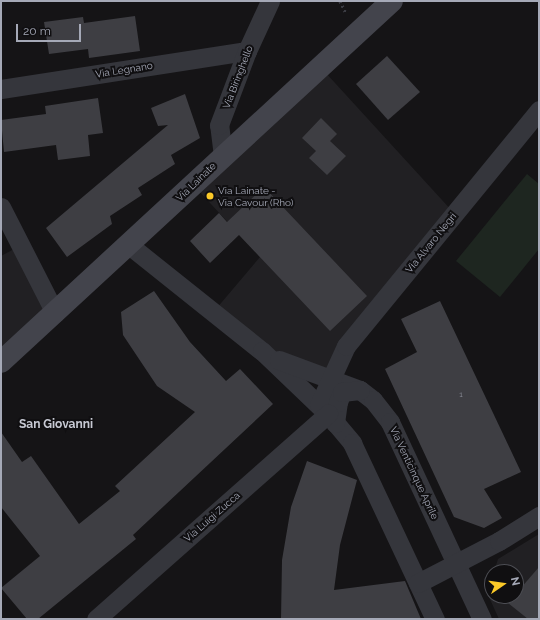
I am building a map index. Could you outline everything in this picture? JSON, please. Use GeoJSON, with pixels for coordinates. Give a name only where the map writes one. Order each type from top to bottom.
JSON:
{"type":"FeatureCollection","features":[{"type":"Feature","properties":{"kind":"street","name":"Via Biringhello"},"geometry":{"type":"LineString","coordinates":[[223,156],[219,125],[247,51],[270,1]]}},
{"type":"Feature","properties":{"kind":"street","name":"Via Lainate"},"geometry":{"type":"LineString","coordinates":[[1,362],[392,1]]}},
{"type":"Feature","properties":{"kind":"street","name":"Via Legnano"},"geometry":{"type":"LineString","coordinates":[[1,89],[247,51]]}},
{"type":"Feature","properties":{"kind":"street","name":"Via Alvaro Negri"},"geometry":{"type":"LineString","coordinates":[[331,380],[346,346],[539,110]]}},
{"type":"Feature","properties":{"kind":"street"},"geometry":{"type":"LineString","coordinates":[[1,208],[55,313]]}},
{"type":"Feature","properties":{"kind":"street","name":"Via Venticinque Aprile"},"geometry":{"type":"LineString","coordinates":[[129,245],[262,351],[328,414],[352,443],[435,619]]}},
{"type":"Feature","properties":{"kind":"street","name":"Via Venticinque Aprile"},"geometry":{"type":"LineString","coordinates":[[262,351],[300,370],[360,390],[373,400],[390,422],[482,619]]}},
{"type":"Feature","properties":{"kind":"street"},"geometry":{"type":"LineString","coordinates":[[328,414],[331,380]]}},
{"type":"Feature","properties":{"kind":"street"},"geometry":{"type":"LineString","coordinates":[[328,414],[338,402],[342,392],[360,390]]}},
{"type":"Feature","properties":{"kind":"street","name":"Via Luigi Zucca"},"geometry":{"type":"LineString","coordinates":[[96,619],[328,414]]}},
{"type":"Feature","properties":{"kind":"street"},"geometry":{"type":"LineString","coordinates":[[418,583],[456,564],[539,516]]}},
{"type":"Feature","properties":{"kind":"shaded area"},"geometry":{"type":"Polygon","coordinates":[[[325,72],[453,212],[328,373],[266,348],[216,309],[260,257],[198,190],[325,72]]]}},
{"type":"Feature","properties":{"kind":"shaded area"},"geometry":{"type":"Polygon","coordinates":[[[527,174],[539,184],[539,249],[500,297],[456,261],[527,174]]]}},
{"type":"Feature","properties":{"kind":"shaded area"},"geometry":{"type":"Polygon","coordinates":[[[16,248],[50,311],[1,357],[1,256],[16,248]]]}},
{"type":"Feature","properties":{"kind":"shaded area"},"geometry":{"type":"Polygon","coordinates":[[[539,534],[539,619],[499,619],[492,604],[524,604],[524,564],[496,564],[498,559],[539,534]]]}},
{"type":"Feature","properties":{"kind":"building"},"geometry":{"type":"Polygon","coordinates":[[[135,16],[140,51],[89,58],[88,49],[49,54],[44,22],[83,17],[84,23],[135,16]]]}},
{"type":"Feature","properties":{"kind":"building"},"geometry":{"type":"Polygon","coordinates":[[[387,56],[420,92],[388,120],[356,84],[387,56]]]}},
{"type":"Feature","properties":{"kind":"building"},"geometry":{"type":"Polygon","coordinates":[[[185,94],[200,138],[171,155],[175,164],[138,188],[142,195],[110,216],[112,224],[67,257],[46,228],[168,125],[158,126],[151,108],[185,94]]]}},
{"type":"Feature","properties":{"kind":"building"},"geometry":{"type":"Polygon","coordinates":[[[98,98],[103,133],[88,135],[90,156],[58,160],[56,145],[4,152],[1,120],[46,114],[45,106],[98,98]]]}},
{"type":"Feature","properties":{"kind":"building"},"geometry":{"type":"Polygon","coordinates":[[[321,118],[337,134],[330,141],[346,156],[327,175],[309,158],[316,151],[302,138],[321,118]]]}},
{"type":"Feature","properties":{"kind":"building"},"geometry":{"type":"Polygon","coordinates":[[[264,187],[367,296],[330,331],[239,235],[210,263],[190,241],[219,213],[227,222],[264,187]]]}},
{"type":"Feature","properties":{"kind":"building"},"geometry":{"type":"Polygon","coordinates":[[[154,291],[190,342],[226,381],[240,369],[273,404],[133,535],[136,539],[38,619],[27,619],[1,588],[40,556],[1,507],[1,432],[22,462],[31,456],[79,524],[120,491],[115,486],[195,412],[157,386],[123,335],[121,312],[154,291]]]}},
{"type":"Feature","properties":{"kind":"building"},"geometry":{"type":"Polygon","coordinates":[[[440,301],[521,472],[484,489],[502,518],[484,528],[454,517],[385,369],[417,352],[401,319],[440,301]]]}},
{"type":"Feature","properties":{"kind":"building"},"geometry":{"type":"Polygon","coordinates":[[[307,461],[357,480],[340,545],[334,590],[405,581],[421,619],[281,619],[282,560],[291,507],[307,461]]]}},
{"type":"Feature","properties":{"kind":"building"},"geometry":{"type":"Polygon","coordinates":[[[539,567],[539,619],[528,619],[509,604],[524,604],[524,584],[539,567]]]}},
{"type":"Feature","properties":{"kind":"place","name":"Via Lainate - Via Cavour (Rho)"},"geometry":{"type":"Point","coordinates":[210,196]}},
{"type":"Feature","properties":{"kind":"district","name":"San Giovanni"},"geometry":{"type":"Point","coordinates":[56,425]}}]}
